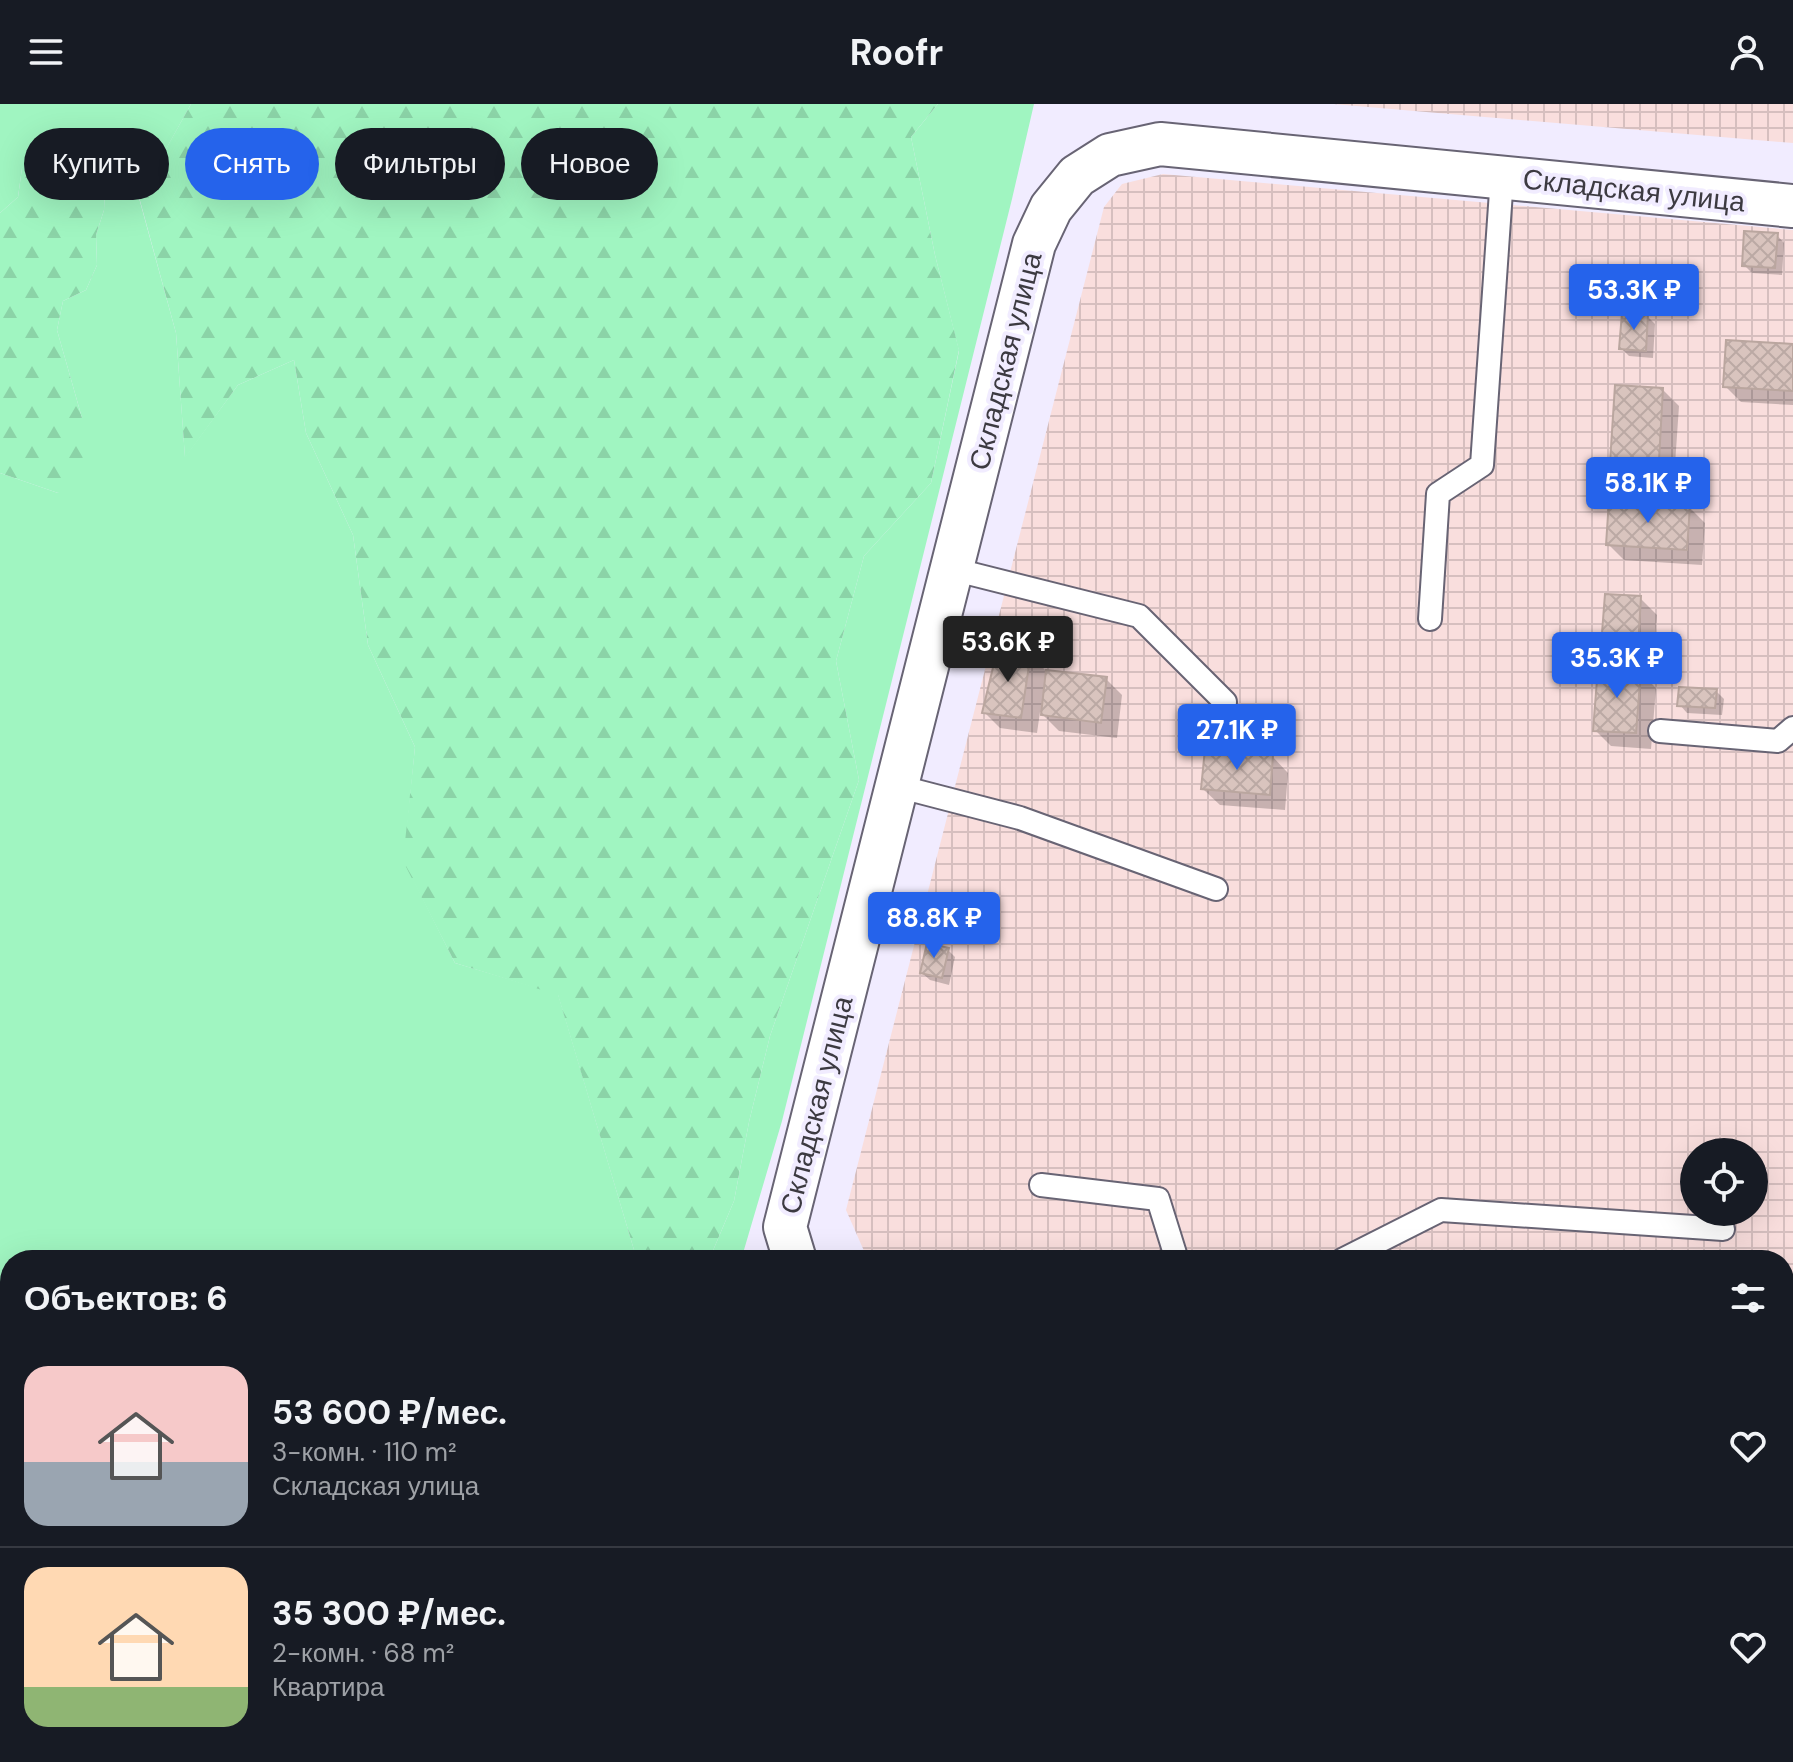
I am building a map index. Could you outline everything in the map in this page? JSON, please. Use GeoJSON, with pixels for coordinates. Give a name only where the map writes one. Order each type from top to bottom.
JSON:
{"type":"FeatureCollection","features":[{"type":"Feature","properties":{"kind":"street","name":"Складская улица"},"geometry":{"type":"LineString","coordinates":[[792,1250],[785,1227],[1034,244],[1051,208],[1077,176],[1110,155],[1160,144],[1793,206]]}},
{"type":"Feature","properties":{"kind":"lane"},"geometry":{"type":"LineString","coordinates":[[1430,619],[1438,494],[1482,465],[1502,177]]}},
{"type":"Feature","properties":{"kind":"lane"},"geometry":{"type":"LineString","coordinates":[[952,569],[1139,616],[1225,702]]}},
{"type":"Feature","properties":{"kind":"lane"},"geometry":{"type":"LineString","coordinates":[[1660,731],[1778,741],[1793,728]]}},
{"type":"Feature","properties":{"kind":"lane"},"geometry":{"type":"LineString","coordinates":[[897,786],[1020,818],[1216,889]]}},
{"type":"Feature","properties":{"kind":"lane"},"geometry":{"type":"LineString","coordinates":[[1041,1185],[1158,1199],[1174,1250]]}},
{"type":"Feature","properties":{"kind":"lane"},"geometry":{"type":"LineString","coordinates":[[1362,1250],[1441,1210],[1723,1229]]}},
{"type":"Feature","properties":{"kind":"shaded area"},"geometry":{"type":"Polygon","coordinates":[[[1333,104],[1793,104],[1793,143],[1426,112],[1333,104]]]}},
{"type":"Feature","properties":{"kind":"shaded area"},"geometry":{"type":"Polygon","coordinates":[[[1163,174],[1793,230],[1793,1250],[864,1250],[846,1210],[1104,207],[1122,184],[1163,174]]]}},
{"type":"Feature","properties":{"kind":"green space"},"geometry":{"type":"Polygon","coordinates":[[[0,104],[191,104],[169,144],[169,128],[24,128],[18,197],[0,213],[0,104]]]}},
{"type":"Feature","properties":{"kind":"green space"},"geometry":{"type":"Polygon","coordinates":[[[191,104],[938,104],[911,137],[935,255],[959,350],[931,483],[864,556],[836,661],[859,780],[770,1036],[734,1201],[713,1250],[634,1250],[558,995],[455,963],[403,861],[415,747],[368,645],[353,535],[306,433],[294,360],[238,385],[185,458],[176,333],[140,200],[169,200],[169,143],[191,104]]]}},
{"type":"Feature","properties":{"kind":"green space"},"geometry":{"type":"Polygon","coordinates":[[[938,104],[1034,104],[782,1121],[744,1250],[713,1250],[734,1201],[770,1036],[859,780],[836,661],[864,556],[931,483],[959,351],[935,255],[911,137],[938,104]]]}},
{"type":"Feature","properties":{"kind":"green space"},"geometry":{"type":"Polygon","coordinates":[[[24,163],[24,200],[104,200],[96,235],[97,265],[86,290],[63,301],[57,330],[82,418],[86,445],[78,476],[58,493],[0,473],[0,213],[18,197],[24,163]]]}},
{"type":"Feature","properties":{"kind":"green space"},"geometry":{"type":"Polygon","coordinates":[[[104,200],[140,200],[176,333],[185,457],[238,385],[294,360],[306,433],[353,535],[368,645],[415,747],[404,861],[455,963],[558,994],[634,1250],[0,1250],[0,473],[58,493],[82,418],[57,330],[63,301],[86,290],[97,265],[96,235],[104,200]]]}},
{"type":"Feature","properties":{"kind":"building"},"geometry":{"type":"Polygon","coordinates":[[[1744,231],[1778,233],[1775,268],[1742,266],[1744,231]]]}},
{"type":"Feature","properties":{"kind":"building"},"geometry":{"type":"Polygon","coordinates":[[[1622,313],[1648,314],[1646,351],[1619,349],[1622,313]]]}},
{"type":"Feature","properties":{"kind":"building"},"geometry":{"type":"Polygon","coordinates":[[[1726,340],[1793,344],[1793,391],[1723,387],[1726,340]]]}},
{"type":"Feature","properties":{"kind":"building"},"geometry":{"type":"Polygon","coordinates":[[[1615,385],[1663,388],[1658,478],[1649,478],[1648,496],[1608,494],[1615,385]]]}},
{"type":"Feature","properties":{"kind":"building"},"geometry":{"type":"Polygon","coordinates":[[[1609,500],[1690,505],[1687,550],[1606,545],[1609,500]]]}},
{"type":"Feature","properties":{"kind":"building"},"geometry":{"type":"Polygon","coordinates":[[[1605,594],[1641,596],[1638,648],[1601,646],[1605,594]]]}},
{"type":"Feature","properties":{"kind":"building"},"geometry":{"type":"Polygon","coordinates":[[[998,647],[1031,653],[1021,718],[982,713],[998,647]]]}},
{"type":"Feature","properties":{"kind":"building"},"geometry":{"type":"Polygon","coordinates":[[[1598,667],[1641,670],[1636,733],[1593,731],[1598,667]]]}},
{"type":"Feature","properties":{"kind":"building"},"geometry":{"type":"Polygon","coordinates":[[[1046,670],[1107,677],[1101,723],[1041,715],[1046,670]]]}},
{"type":"Feature","properties":{"kind":"building"},"geometry":{"type":"Polygon","coordinates":[[[1679,687],[1717,689],[1715,708],[1677,706],[1679,687]]]}},
{"type":"Feature","properties":{"kind":"building"},"geometry":{"type":"Polygon","coordinates":[[[1205,749],[1273,755],[1270,795],[1201,789],[1205,749]]]}},
{"type":"Feature","properties":{"kind":"building"},"geometry":{"type":"Polygon","coordinates":[[[927,943],[949,948],[942,978],[920,973],[927,943]]]}}]}
